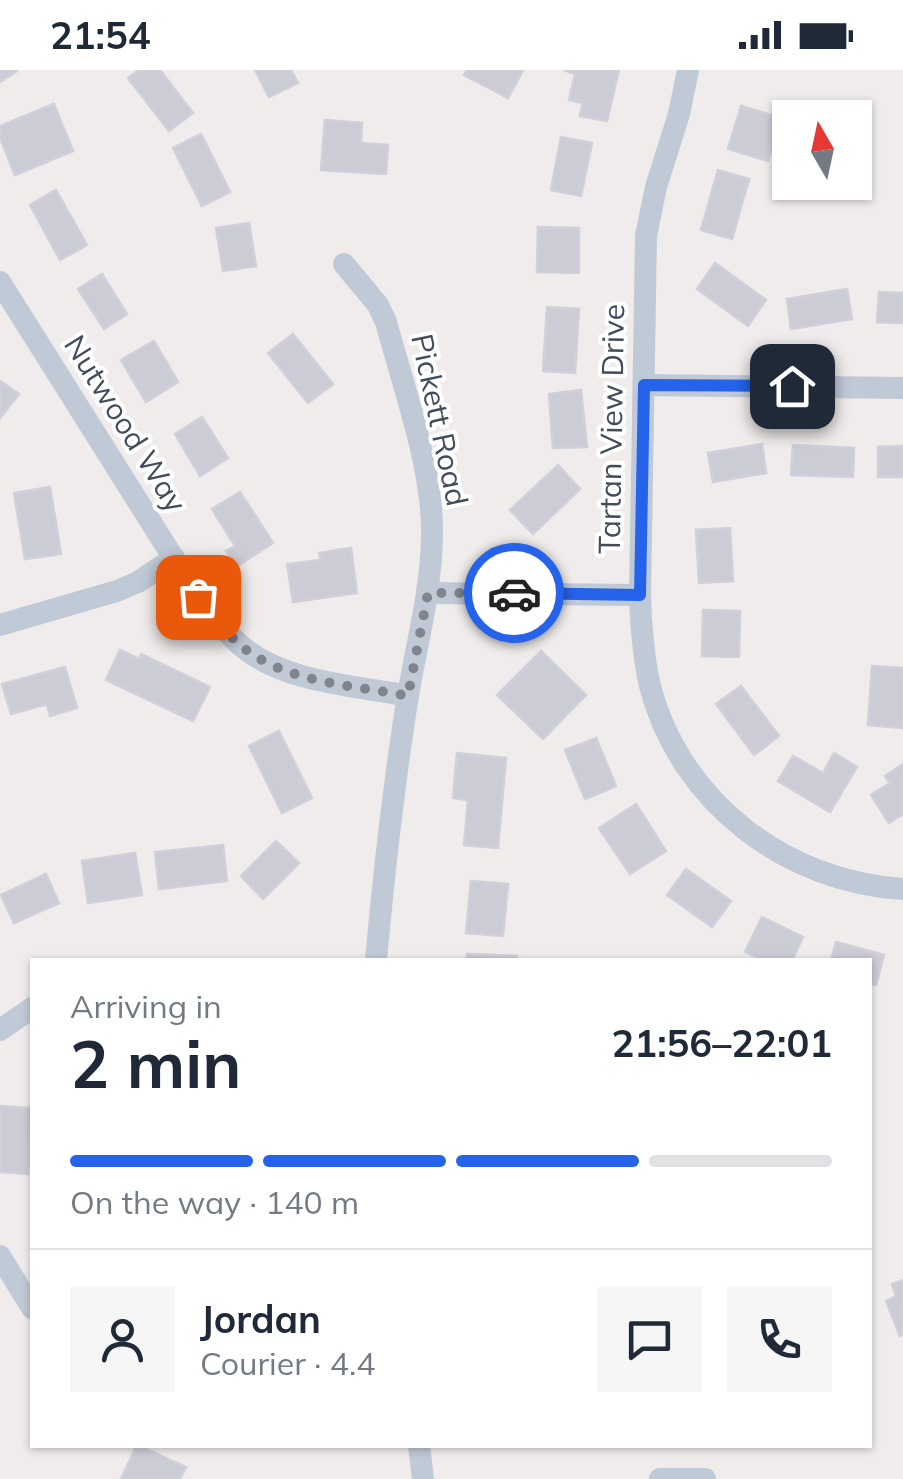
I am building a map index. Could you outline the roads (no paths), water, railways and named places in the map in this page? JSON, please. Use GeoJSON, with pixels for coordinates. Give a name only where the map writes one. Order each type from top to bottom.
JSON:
{"type":"FeatureCollection","features":[{"type":"Feature","properties":{"kind":"street","name":"Tartan View Drive"},"geometry":{"type":"LineString","coordinates":[[688,70],[680,114],[656,188],[646,236],[640,595],[641,639],[650,688],[678,752],[714,801],[761,842],[808,868],[839,879],[903,889]]}},
{"type":"Feature","properties":{"kind":"street","name":"Pickett Road"},"geometry":{"type":"LineString","coordinates":[[344,264],[378,305],[386,322],[430,496],[432,536],[428,593],[408,696],[383,878],[376,958]]}},
{"type":"Feature","properties":{"kind":"street","name":"Nutwood Way"},"geometry":{"type":"LineString","coordinates":[[0,282],[174,558],[224,630],[249,652],[299,675],[408,696]]}},
{"type":"Feature","properties":{"kind":"street"},"geometry":{"type":"LineString","coordinates":[[644,385],[903,388]]}},
{"type":"Feature","properties":{"kind":"street"},"geometry":{"type":"LineString","coordinates":[[0,625],[138,582],[174,558]]}},
{"type":"Feature","properties":{"kind":"street"},"geometry":{"type":"LineString","coordinates":[[428,593],[640,595]]}},
{"type":"Feature","properties":{"kind":"street"},"geometry":{"type":"LineString","coordinates":[[0,1030],[30,1009]]}},
{"type":"Feature","properties":{"kind":"street"},"geometry":{"type":"LineString","coordinates":[[0,1256],[30,1305]]}},
{"type":"Feature","properties":{"kind":"street"},"geometry":{"type":"LineString","coordinates":[[420,1448],[423,1479]]}},
{"type":"Feature","properties":{"kind":"street"},"geometry":{"type":"LineString","coordinates":[[660,1479],[705,1479]]}}]}
